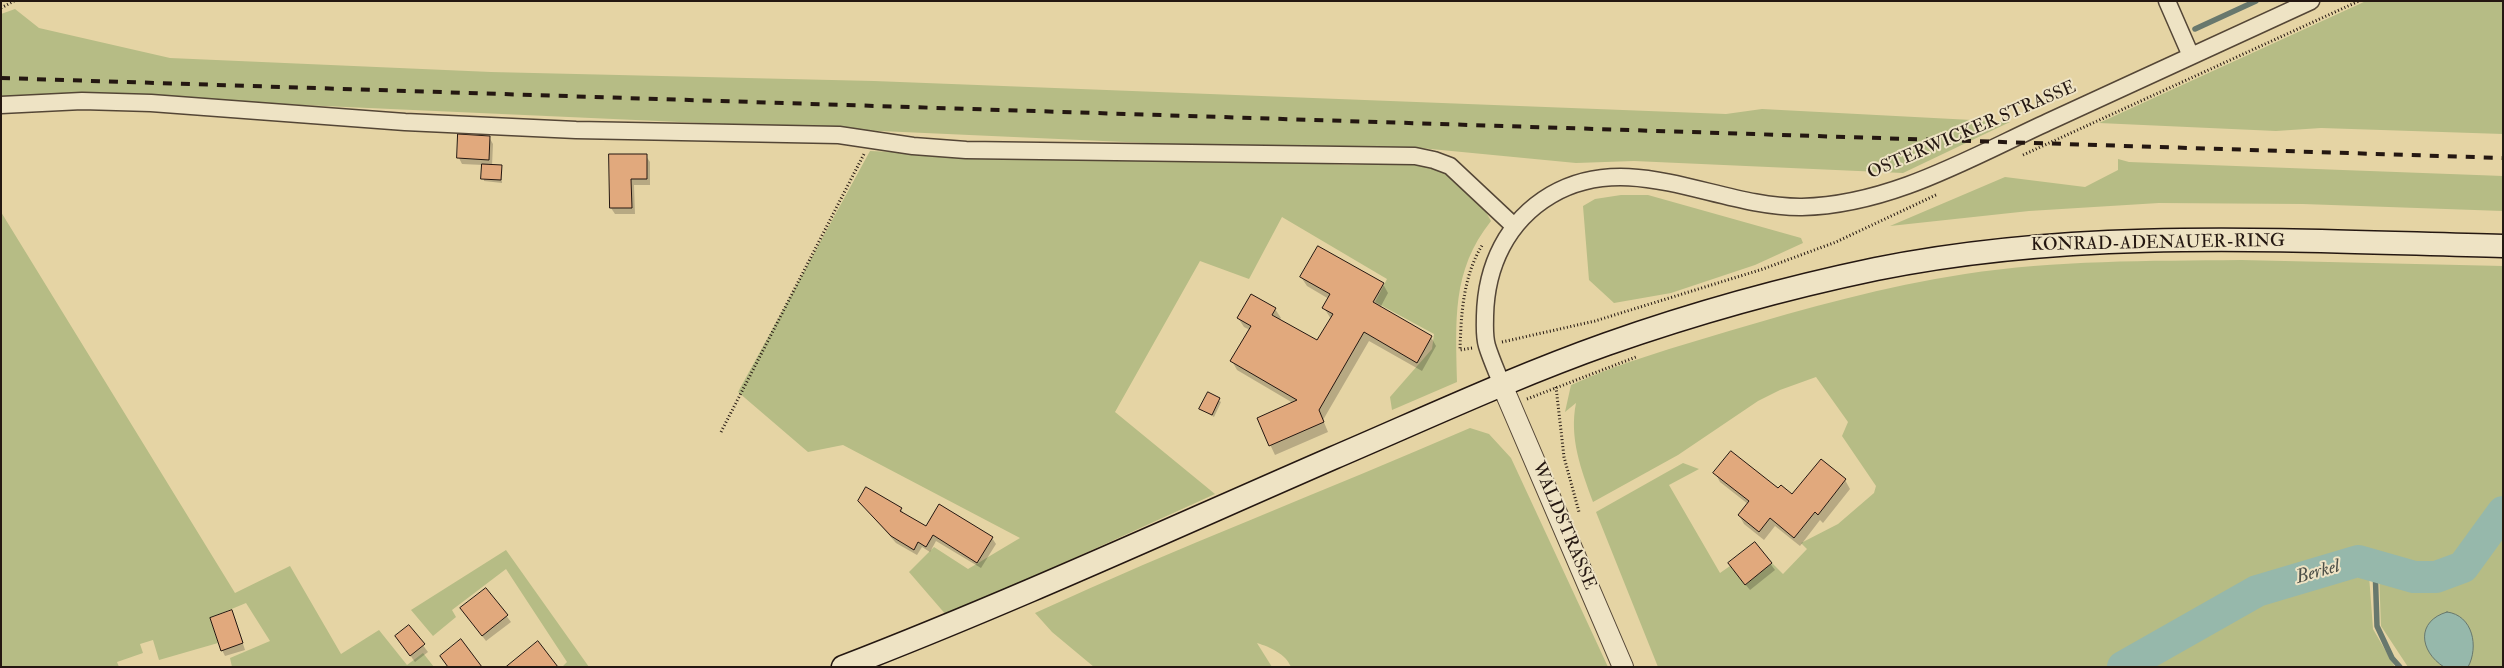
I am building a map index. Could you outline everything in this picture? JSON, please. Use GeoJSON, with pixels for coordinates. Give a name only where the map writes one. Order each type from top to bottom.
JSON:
{"type":"FeatureCollection","features":[{"type":"Feature","properties":{"kind":"main road","name":"KONRAD-ADENAUER-RING"},"geometry":{"type":"LineString","coordinates":[[843,667],[1020,595],[1502,384],[1607,344],[1776,292],[1877,269],[1962,254],[2089,242],[2219,239],[2503,246]]}},
{"type":"Feature","properties":{"kind":"street"},"geometry":{"type":"LineString","coordinates":[[2167,1],[2191,56]]}},
{"type":"Feature","properties":{"kind":"street","name":"OSTERWICKER STRASSE"},"geometry":{"type":"LineString","coordinates":[[1502,384],[1487,345],[1485,332],[1485,297],[1496,255],[1514,226],[1528,212],[1554,193],[1586,180],[1617,175],[1652,179],[1733,199],[1776,206],[1827,205],[1880,194],[1953,166],[2311,1]]}},
{"type":"Feature","properties":{"kind":"street"},"geometry":{"type":"LineString","coordinates":[[1,105],[82,101],[151,103],[405,122],[576,130],[840,135],[913,146],[966,150],[1415,156],[1450,166],[1514,226]]}},
{"type":"Feature","properties":{"kind":"street","name":"WALDSTRASSE"},"geometry":{"type":"LineString","coordinates":[[1502,384],[1623,667]]}},
{"type":"Feature","properties":{"kind":"path"},"geometry":{"type":"LineString","coordinates":[[1,8],[14,1]]}},
{"type":"Feature","properties":{"kind":"path"},"geometry":{"type":"LineString","coordinates":[[2140,102],[2359,1]]}},
{"type":"Feature","properties":{"kind":"path"},"geometry":{"type":"LineString","coordinates":[[721,432],[863,157],[868,139]]}},
{"type":"Feature","properties":{"kind":"path"},"geometry":{"type":"LineString","coordinates":[[1556,330],[1595,321],[1763,269]]}},
{"type":"Feature","properties":{"kind":"path"},"geometry":{"type":"LineString","coordinates":[[1511,405],[1642,355]]}},
{"type":"Feature","properties":{"kind":"path"},"geometry":{"type":"LineString","coordinates":[[1556,388],[1560,404],[1564,457],[1579,514]]}},
{"type":"Feature","properties":{"kind":"green space"},"geometry":{"type":"Polygon","coordinates":[[[2366,1],[2503,1],[2503,134],[2321,128],[2276,131],[2099,123],[2366,1]]]}},
{"type":"Feature","properties":{"kind":"green space"},"geometry":{"type":"Polygon","coordinates":[[[15,9],[39,28],[170,58],[491,72],[874,81],[1726,114],[1762,109],[2010,122],[1903,173],[1634,161],[1576,163],[1410,147],[1348,152],[79,95],[1,100],[1,14],[15,9]]]}},
{"type":"Feature","properties":{"kind":"green space"},"geometry":{"type":"Polygon","coordinates":[[[870,151],[966,155],[1183,156],[1347,165],[1414,162],[1445,172],[1482,205],[1491,221],[1478,240],[1462,278],[1457,318],[1457,382],[1392,410],[1390,397],[1432,349],[1434,334],[1375,302],[1387,279],[1282,217],[1249,279],[1200,261],[1115,412],[1215,494],[947,616],[909,572],[934,547],[968,569],[1020,538],[843,445],[808,452],[738,392],[870,151]]]}},
{"type":"Feature","properties":{"kind":"green space"},"geometry":{"type":"Polygon","coordinates":[[[2118,159],[2129,162],[2503,176],[2503,211],[2303,204],[2159,203],[2029,211],[1890,226],[2005,177],[2085,187],[2118,170],[2118,159]]]}},
{"type":"Feature","properties":{"kind":"green space"},"geometry":{"type":"Polygon","coordinates":[[[1621,195],[1648,195],[1801,238],[1803,243],[1755,265],[1671,293],[1614,303],[1589,280],[1583,206],[1595,199],[1621,195]]]}},
{"type":"Feature","properties":{"kind":"green space"},"geometry":{"type":"Polygon","coordinates":[[[1,212],[235,593],[290,566],[341,654],[379,630],[407,665],[423,653],[434,667],[232,667],[230,658],[270,641],[246,603],[210,618],[218,643],[159,660],[153,640],[140,644],[143,653],[117,662],[119,667],[1,667],[1,212]]]}},
{"type":"Feature","properties":{"kind":"green space"},"geometry":{"type":"Polygon","coordinates":[[[2241,260],[2503,266],[2503,500],[2463,552],[2446,565],[2439,568],[2414,567],[2362,555],[2257,583],[2207,605],[2113,667],[1658,667],[1596,512],[1683,463],[1699,469],[1669,485],[1720,573],[1730,566],[1745,585],[1772,563],[1783,574],[1807,549],[1801,543],[1838,524],[1874,493],[1876,486],[1842,436],[1848,422],[1816,377],[1780,390],[1758,401],[1678,455],[1593,502],[1577,453],[1574,429],[1576,403],[1565,412],[1571,385],[1649,355],[1758,322],[1846,298],[1935,279],[1999,269],[2034,266],[2137,261],[2241,260]]]}},
{"type":"Feature","properties":{"kind":"green space"},"geometry":{"type":"Polygon","coordinates":[[[1470,428],[1489,434],[1511,458],[1608,667],[1291,667],[1289,662],[1281,655],[1257,643],[1272,667],[1094,667],[1052,632],[1035,613],[1143,565],[1470,428]]]}},
{"type":"Feature","properties":{"kind":"green space"},"geometry":{"type":"Polygon","coordinates":[[[2503,528],[2503,667],[2408,667],[2381,626],[2379,573],[2402,581],[2426,586],[2449,583],[2460,579],[2475,567],[2503,528]]]}},
{"type":"Feature","properties":{"kind":"green space"},"geometry":{"type":"Polygon","coordinates":[[[506,550],[589,667],[562,667],[567,662],[506,569],[452,610],[456,617],[433,636],[411,610],[506,550]]]}},
{"type":"Feature","properties":{"kind":"green space"},"geometry":{"type":"Polygon","coordinates":[[[2369,575],[2373,629],[2395,667],[2149,667],[2205,629],[2249,604],[2290,590],[2369,575]]]}},
{"type":"Feature","properties":{"kind":"shaded area"},"geometry":{"type":"Polygon","coordinates":[[[2447,612],[2456,614],[2468,625],[2473,642],[2473,650],[2468,667],[2444,667],[2430,653],[2426,645],[2424,637],[2430,622],[2437,616],[2447,612]]]}},
{"type":"Feature","properties":{"kind":"building"},"geometry":{"type":"Polygon","coordinates":[[[458,134],[490,136],[489,160],[457,158],[458,134]]]}},
{"type":"Feature","properties":{"kind":"building"},"geometry":{"type":"Polygon","coordinates":[[[609,154],[647,154],[647,179],[631,179],[632,208],[610,208],[609,154]]]}},
{"type":"Feature","properties":{"kind":"building"},"geometry":{"type":"Polygon","coordinates":[[[482,164],[502,165],[501,180],[481,179],[482,164]]]}},
{"type":"Feature","properties":{"kind":"building"},"geometry":{"type":"Polygon","coordinates":[[[1318,246],[1384,283],[1373,302],[1432,336],[1417,363],[1364,332],[1319,410],[1324,422],[1269,446],[1257,418],[1297,400],[1230,361],[1251,326],[1237,318],[1251,294],[1276,308],[1272,315],[1317,340],[1333,314],[1322,308],[1330,294],[1300,277],[1318,246]]]}},
{"type":"Feature","properties":{"kind":"building"},"geometry":{"type":"Polygon","coordinates":[[[1208,392],[1220,398],[1212,415],[1199,409],[1208,392]]]}},
{"type":"Feature","properties":{"kind":"building"},"geometry":{"type":"Polygon","coordinates":[[[1731,451],[1778,488],[1781,485],[1792,494],[1821,459],[1846,479],[1818,515],[1815,512],[1794,538],[1770,518],[1759,532],[1738,515],[1749,501],[1713,473],[1731,451]]]}},
{"type":"Feature","properties":{"kind":"building"},"geometry":{"type":"Polygon","coordinates":[[[866,487],[902,508],[900,511],[926,526],[939,504],[993,537],[977,563],[933,535],[926,547],[918,542],[914,550],[891,536],[858,501],[866,487]]]}},
{"type":"Feature","properties":{"kind":"building"},"geometry":{"type":"Polygon","coordinates":[[[1755,542],[1772,563],[1745,585],[1728,563],[1755,542]]]}},
{"type":"Feature","properties":{"kind":"building"},"geometry":{"type":"Polygon","coordinates":[[[486,588],[508,615],[482,636],[460,608],[486,588]]]}},
{"type":"Feature","properties":{"kind":"building"},"geometry":{"type":"Polygon","coordinates":[[[232,610],[243,643],[221,651],[210,618],[232,610]]]}},
{"type":"Feature","properties":{"kind":"building"},"geometry":{"type":"Polygon","coordinates":[[[409,625],[425,644],[410,656],[395,636],[409,625]]]}},
{"type":"Feature","properties":{"kind":"building"},"geometry":{"type":"Polygon","coordinates":[[[461,639],[482,667],[448,667],[440,656],[461,639]]]}},
{"type":"Feature","properties":{"kind":"building"},"geometry":{"type":"Polygon","coordinates":[[[538,641],[558,667],[506,667],[538,641]]]}},
{"type":"Feature","properties":{"kind":"waterway"},"geometry":{"type":"LineString","coordinates":[[2195,29],[2256,1]]}},
{"type":"Feature","properties":{"kind":"waterway","name":"Berkel"},"geometry":{"type":"LineString","coordinates":[[2123,667],[2257,591],[2358,561],[2414,577],[2436,577],[2463,567],[2503,512]]}},
{"type":"Feature","properties":{"kind":"waterway"},"geometry":{"type":"LineString","coordinates":[[2375,566],[2377,626],[2392,658],[2400,667]]}},
{"type":"Feature","properties":{"kind":"railway"},"geometry":{"type":"LineString","coordinates":[[1,78],[2503,158]]}}]}
